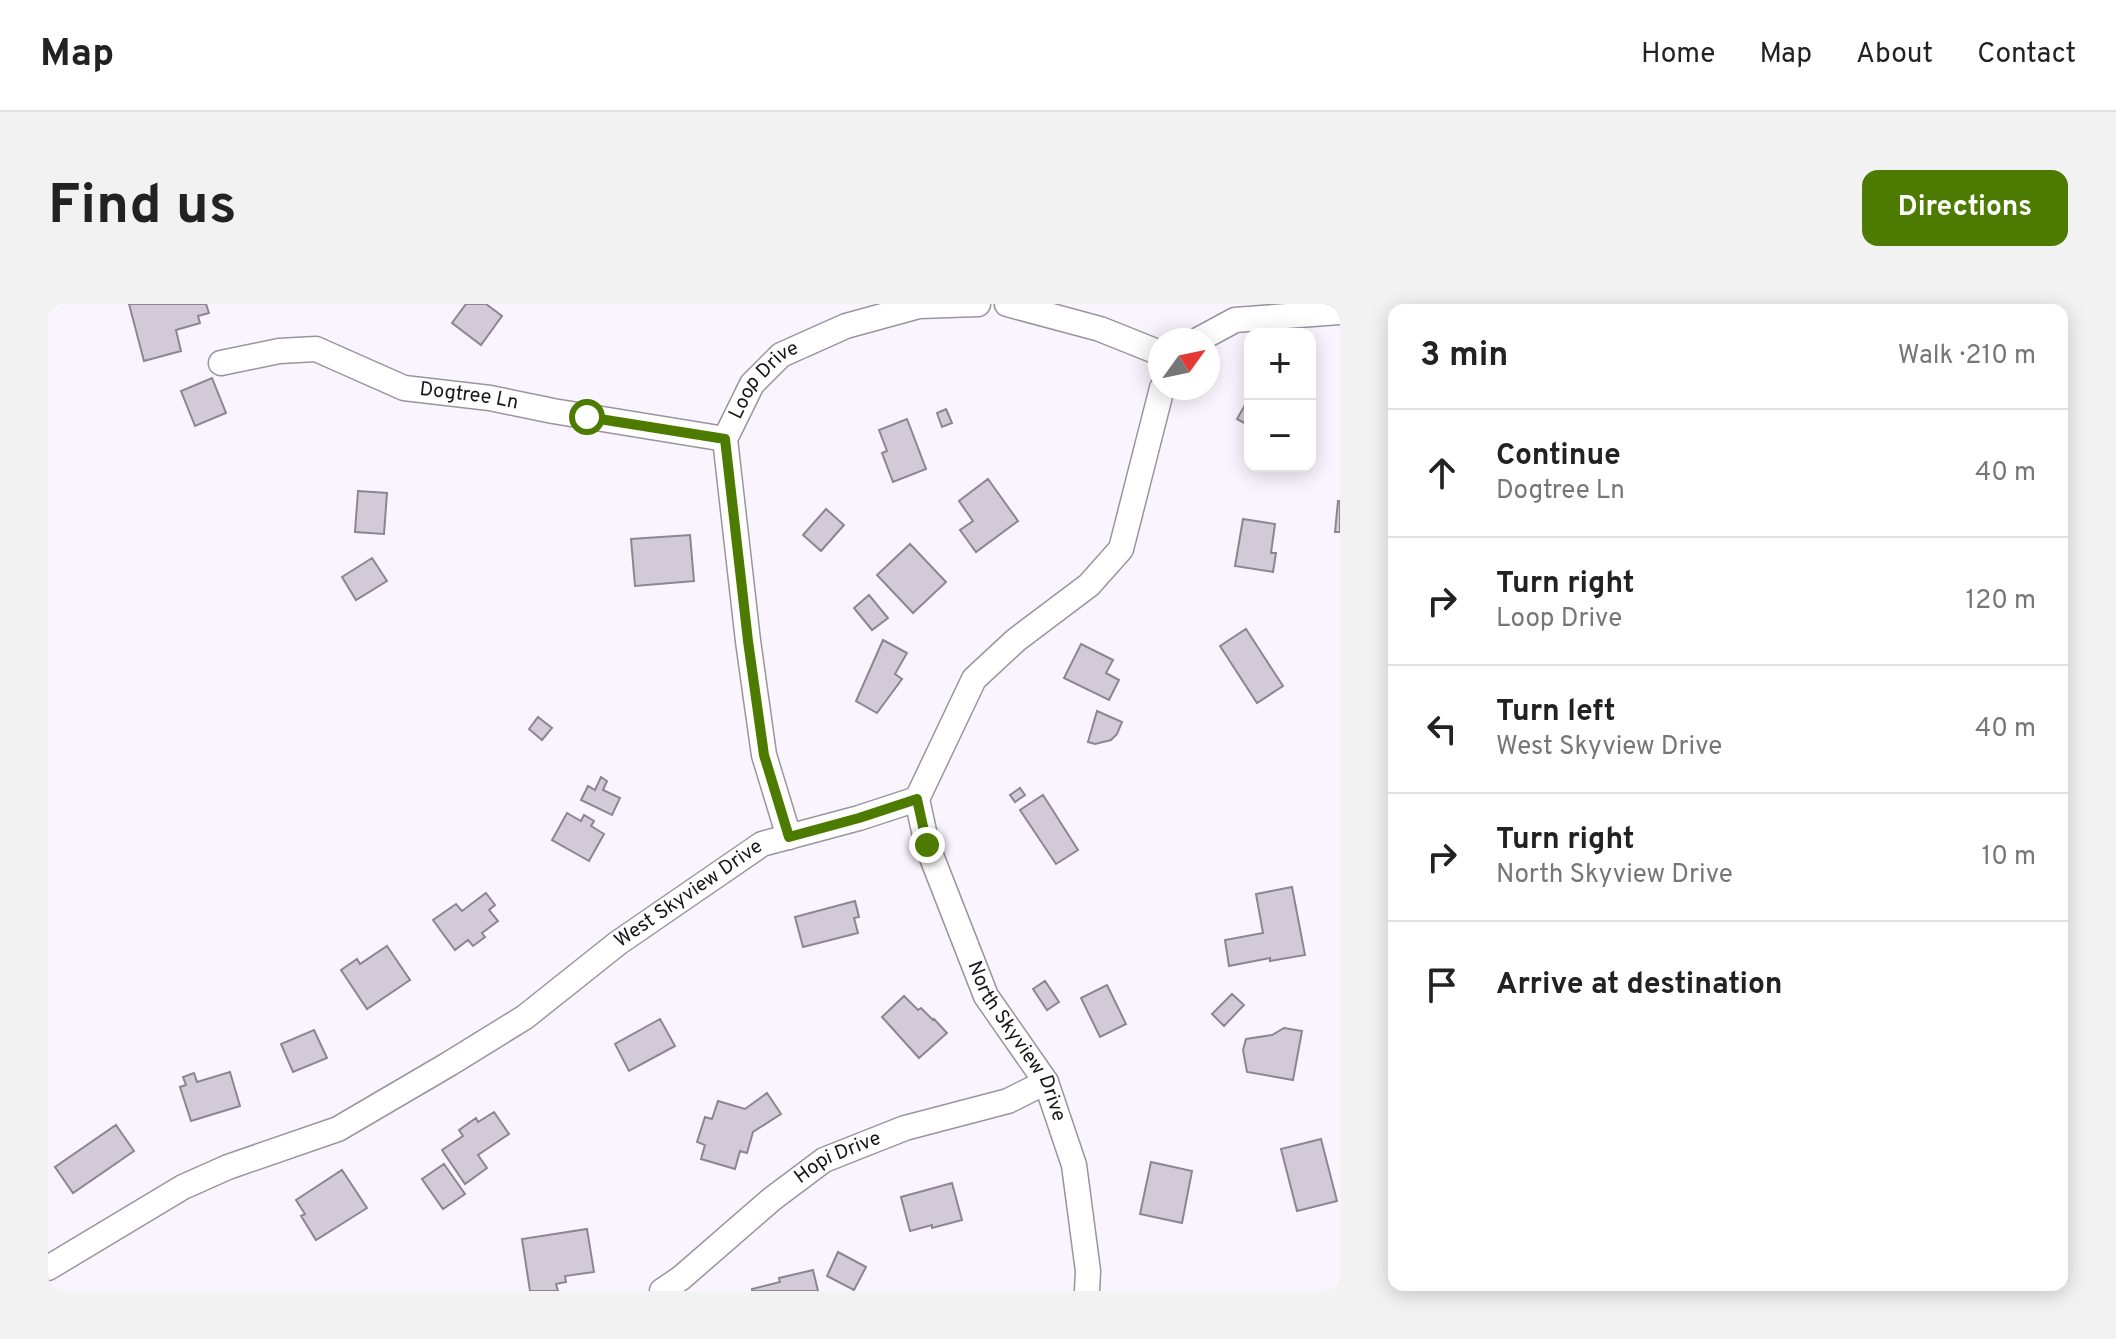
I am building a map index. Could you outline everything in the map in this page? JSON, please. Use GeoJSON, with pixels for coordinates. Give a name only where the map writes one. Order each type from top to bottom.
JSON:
{"type":"FeatureCollection","features":[{"type":"Feature","properties":{"kind":"street","name":"Loop Drive"},"geometry":{"type":"LineString","coordinates":[[789,837],[764,755],[725,439],[752,384],[781,355],[846,326],[919,306],[978,304]]}},
{"type":"Feature","properties":{"kind":"street"},"geometry":{"type":"LineString","coordinates":[[1007,304],[1100,329],[1148,348]]}},
{"type":"Feature","properties":{"kind":"street"},"geometry":{"type":"LineString","coordinates":[[1220,328],[1235,320],[1340,312]]}},
{"type":"Feature","properties":{"kind":"street","name":"Dogtree Ln"},"geometry":{"type":"LineString","coordinates":[[221,363],[279,351],[316,349],[404,388],[490,398],[725,439]]}},
{"type":"Feature","properties":{"kind":"street"},"geometry":{"type":"LineString","coordinates":[[917,799],[974,679],[1016,640],[1089,585],[1121,549],[1159,400]]}},
{"type":"Feature","properties":{"kind":"street","name":"West Skyview Drive"},"geometry":{"type":"LineString","coordinates":[[48,1268],[183,1187],[228,1167],[351,1122],[525,1017],[618,943],[762,844],[917,799]]}},
{"type":"Feature","properties":{"kind":"street","name":"North Skyview Drive"},"geometry":{"type":"LineString","coordinates":[[917,799],[927,845],[986,996],[1046,1082],[1074,1165],[1088,1271],[1087,1291]]}},
{"type":"Feature","properties":{"kind":"street","name":"Hopi Drive"},"geometry":{"type":"LineString","coordinates":[[662,1291],[824,1160],[905,1128],[1008,1101],[1046,1082]]}},
{"type":"Feature","properties":{"kind":"building"},"geometry":{"type":"Polygon","coordinates":[[[129,304],[206,304],[209,313],[198,316],[200,323],[176,330],[181,351],[144,361],[129,304]]]}},
{"type":"Feature","properties":{"kind":"building"},"geometry":{"type":"Polygon","coordinates":[[[466,304],[486,304],[502,316],[481,345],[452,323],[466,304]]]}},
{"type":"Feature","properties":{"kind":"building"},"geometry":{"type":"Polygon","coordinates":[[[212,378],[226,413],[195,426],[181,391],[212,378]]]}},
{"type":"Feature","properties":{"kind":"building"},"geometry":{"type":"Polygon","coordinates":[[[1244,407],[1244,423],[1237,419],[1244,407]]]}},
{"type":"Feature","properties":{"kind":"building"},"geometry":{"type":"Polygon","coordinates":[[[946,409],[952,423],[942,427],[937,413],[946,409]]]}},
{"type":"Feature","properties":{"kind":"building"},"geometry":{"type":"Polygon","coordinates":[[[907,419],[926,469],[893,482],[882,453],[887,451],[879,430],[907,419]]]}},
{"type":"Feature","properties":{"kind":"building"},"geometry":{"type":"Polygon","coordinates":[[[988,479],[1018,521],[976,552],[960,530],[973,521],[959,501],[988,479]]]}},
{"type":"Feature","properties":{"kind":"building"},"geometry":{"type":"Polygon","coordinates":[[[358,491],[387,493],[384,534],[355,532],[358,491]]]}},
{"type":"Feature","properties":{"kind":"building"},"geometry":{"type":"Polygon","coordinates":[[[1338,501],[1340,532],[1335,532],[1338,501]]]}},
{"type":"Feature","properties":{"kind":"building"},"geometry":{"type":"Polygon","coordinates":[[[826,509],[844,525],[821,551],[803,535],[826,509]]]}},
{"type":"Feature","properties":{"kind":"building"},"geometry":{"type":"Polygon","coordinates":[[[1243,519],[1275,524],[1271,553],[1276,553],[1273,572],[1235,566],[1243,519]]]}},
{"type":"Feature","properties":{"kind":"building"},"geometry":{"type":"Polygon","coordinates":[[[690,535],[694,581],[635,586],[631,539],[690,535]]]}},
{"type":"Feature","properties":{"kind":"building"},"geometry":{"type":"Polygon","coordinates":[[[910,544],[946,582],[913,613],[877,575],[910,544]]]}},
{"type":"Feature","properties":{"kind":"building"},"geometry":{"type":"Polygon","coordinates":[[[372,558],[387,581],[356,600],[342,577],[372,558]]]}},
{"type":"Feature","properties":{"kind":"building"},"geometry":{"type":"Polygon","coordinates":[[[869,595],[888,618],[872,630],[854,608],[869,595]]]}},
{"type":"Feature","properties":{"kind":"building"},"geometry":{"type":"Polygon","coordinates":[[[1246,629],[1283,686],[1257,703],[1220,646],[1246,629]]]}},
{"type":"Feature","properties":{"kind":"building"},"geometry":{"type":"Polygon","coordinates":[[[883,640],[907,653],[895,674],[902,679],[877,713],[856,701],[883,640]]]}},
{"type":"Feature","properties":{"kind":"building"},"geometry":{"type":"Polygon","coordinates":[[[1081,644],[1113,660],[1106,673],[1119,680],[1109,700],[1064,678],[1081,644]]]}},
{"type":"Feature","properties":{"kind":"building"},"geometry":{"type":"Polygon","coordinates":[[[1097,711],[1122,722],[1111,740],[1095,744],[1088,742],[1097,711]]]}},
{"type":"Feature","properties":{"kind":"building"},"geometry":{"type":"Polygon","coordinates":[[[538,717],[552,728],[542,740],[529,729],[538,717]]]}},
{"type":"Feature","properties":{"kind":"building"},"geometry":{"type":"Polygon","coordinates":[[[601,777],[607,781],[603,790],[620,798],[612,815],[581,800],[588,786],[595,790],[601,777]]]}},
{"type":"Feature","properties":{"kind":"building"},"geometry":{"type":"Polygon","coordinates":[[[1020,788],[1025,795],[1015,802],[1010,795],[1020,788]]]}},
{"type":"Feature","properties":{"kind":"building"},"geometry":{"type":"Polygon","coordinates":[[[1043,795],[1078,850],[1056,864],[1020,810],[1043,795]]]}},
{"type":"Feature","properties":{"kind":"building"},"geometry":{"type":"Polygon","coordinates":[[[567,813],[581,821],[584,815],[594,821],[591,826],[604,834],[589,861],[552,840],[567,813]]]}},
{"type":"Feature","properties":{"kind":"building"},"geometry":{"type":"Polygon","coordinates":[[[1292,887],[1305,955],[1229,966],[1225,940],[1263,933],[1256,894],[1292,887]]]}},
{"type":"Feature","properties":{"kind":"building"},"geometry":{"type":"Polygon","coordinates":[[[486,893],[495,905],[489,910],[498,921],[482,933],[485,937],[473,946],[468,940],[455,950],[433,920],[456,904],[462,911],[486,893]]]}},
{"type":"Feature","properties":{"kind":"building"},"geometry":{"type":"Polygon","coordinates":[[[855,901],[859,917],[854,918],[858,933],[803,947],[795,917],[855,901]]]}},
{"type":"Feature","properties":{"kind":"building"},"geometry":{"type":"Polygon","coordinates":[[[387,946],[410,980],[367,1009],[341,970],[357,959],[360,964],[387,946]]]}},
{"type":"Feature","properties":{"kind":"building"},"geometry":{"type":"Polygon","coordinates":[[[1045,981],[1059,1002],[1047,1010],[1033,989],[1045,981]]]}},
{"type":"Feature","properties":{"kind":"building"},"geometry":{"type":"Polygon","coordinates":[[[1107,985],[1126,1024],[1100,1037],[1081,998],[1107,985]]]}},
{"type":"Feature","properties":{"kind":"building"},"geometry":{"type":"Polygon","coordinates":[[[1232,994],[1244,1005],[1224,1026],[1212,1014],[1232,994]]]}},
{"type":"Feature","properties":{"kind":"building"},"geometry":{"type":"Polygon","coordinates":[[[904,996],[947,1033],[919,1058],[882,1017],[904,996]]]}},
{"type":"Feature","properties":{"kind":"building"},"geometry":{"type":"Polygon","coordinates":[[[660,1019],[675,1046],[629,1071],[615,1044],[660,1019]]]}},
{"type":"Feature","properties":{"kind":"building"},"geometry":{"type":"Polygon","coordinates":[[[1284,1028],[1302,1031],[1293,1080],[1247,1072],[1243,1050],[1246,1039],[1272,1035],[1284,1028]]]}},
{"type":"Feature","properties":{"kind":"building"},"geometry":{"type":"Polygon","coordinates":[[[314,1030],[327,1058],[293,1072],[281,1044],[314,1030]]]}},
{"type":"Feature","properties":{"kind":"building"},"geometry":{"type":"Polygon","coordinates":[[[230,1072],[240,1106],[191,1121],[180,1087],[186,1085],[183,1077],[194,1073],[197,1082],[230,1072]]]}},
{"type":"Feature","properties":{"kind":"building"},"geometry":{"type":"Polygon","coordinates":[[[767,1093],[781,1114],[753,1132],[747,1153],[740,1151],[735,1169],[701,1159],[705,1145],[697,1142],[705,1117],[712,1119],[718,1101],[745,1109],[767,1093]]]}},
{"type":"Feature","properties":{"kind":"building"},"geometry":{"type":"Polygon","coordinates":[[[494,1112],[509,1134],[478,1155],[487,1168],[465,1184],[442,1150],[463,1136],[459,1130],[476,1118],[478,1122],[494,1112]]]}},
{"type":"Feature","properties":{"kind":"building"},"geometry":{"type":"Polygon","coordinates":[[[116,1125],[134,1151],[73,1193],[55,1167],[116,1125]]]}},
{"type":"Feature","properties":{"kind":"building"},"geometry":{"type":"Polygon","coordinates":[[[1321,1139],[1337,1201],[1297,1211],[1281,1149],[1321,1139]]]}},
{"type":"Feature","properties":{"kind":"building"},"geometry":{"type":"Polygon","coordinates":[[[1151,1162],[1192,1171],[1182,1223],[1140,1214],[1151,1162]]]}},
{"type":"Feature","properties":{"kind":"building"},"geometry":{"type":"Polygon","coordinates":[[[444,1164],[465,1194],[443,1209],[422,1179],[444,1164]]]}},
{"type":"Feature","properties":{"kind":"building"},"geometry":{"type":"Polygon","coordinates":[[[342,1170],[367,1208],[316,1240],[301,1216],[305,1214],[296,1200],[342,1170]]]}},
{"type":"Feature","properties":{"kind":"building"},"geometry":{"type":"Polygon","coordinates":[[[952,1183],[962,1220],[910,1231],[901,1197],[952,1183]]]}},
{"type":"Feature","properties":{"kind":"building"},"geometry":{"type":"Polygon","coordinates":[[[587,1229],[594,1272],[565,1276],[566,1282],[556,1284],[558,1291],[530,1291],[522,1239],[587,1229]]]}},
{"type":"Feature","properties":{"kind":"building"},"geometry":{"type":"Polygon","coordinates":[[[838,1252],[866,1267],[854,1290],[827,1276],[838,1252]]]}},
{"type":"Feature","properties":{"kind":"building"},"geometry":{"type":"Polygon","coordinates":[[[813,1270],[818,1291],[752,1291],[780,1282],[779,1278],[813,1270]]]}},
{"type":"Feature","properties":{"kind":"route"},"geometry":{"type":"LineString","coordinates":[[587,417],[725,439],[764,755],[789,837],[917,799],[927,845]]}}]}
